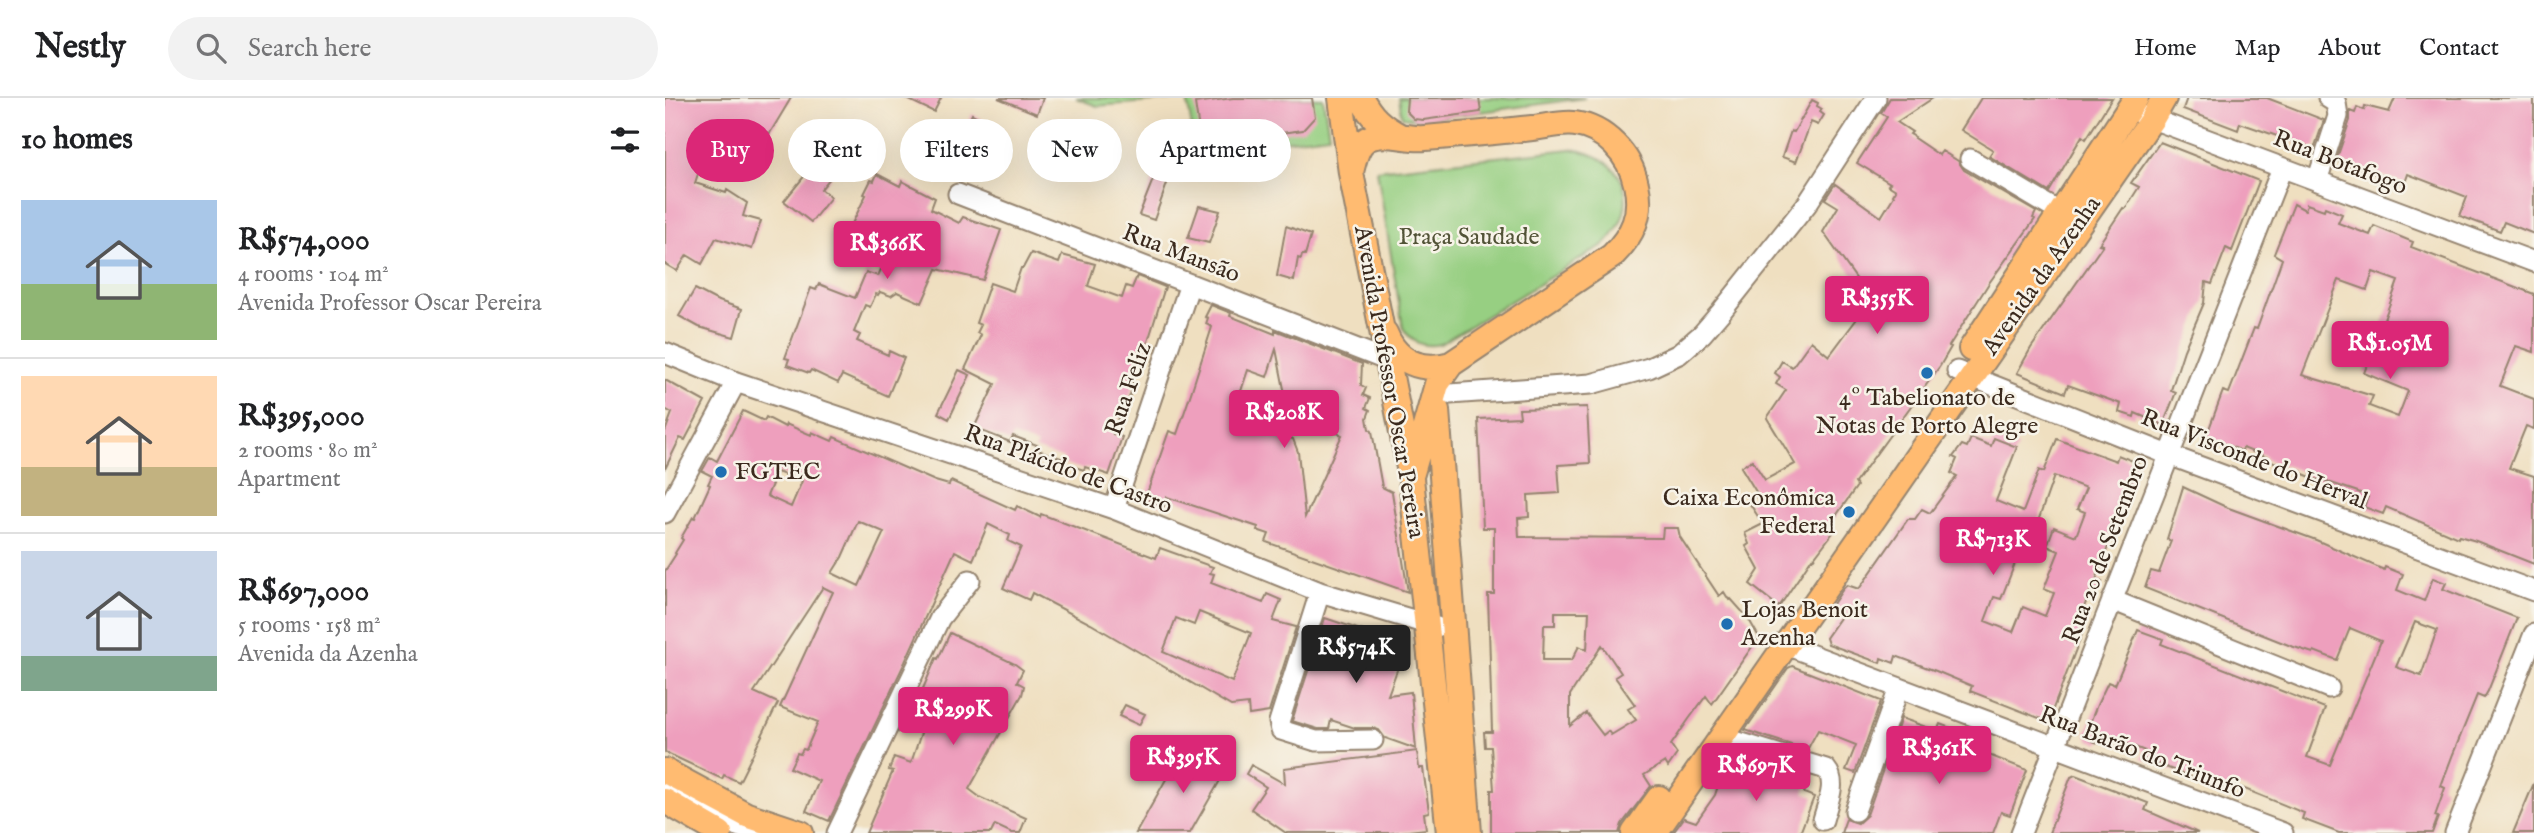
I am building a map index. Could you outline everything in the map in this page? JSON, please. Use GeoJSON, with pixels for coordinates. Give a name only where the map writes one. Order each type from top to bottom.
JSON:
{"type":"FeatureCollection","features":[{"type":"Feature","properties":{"kind":"main road","name":"Avenida Professor Oscar Pereira"},"geometry":{"type":"LineString","coordinates":[[1341,98],[1351,173],[1411,478],[1449,833]]}},
{"type":"Feature","properties":{"kind":"main road"},"geometry":{"type":"LineString","coordinates":[[1361,98],[1369,114],[1380,125],[1400,136]]}},
{"type":"Feature","properties":{"kind":"main road","name":"Avenida da Azenha"},"geometry":{"type":"LineString","coordinates":[[1655,833],[1786,645],[1964,374],[2060,213],[2132,104]]}},
{"type":"Feature","properties":{"kind":"main road","name":"Avenida da Azenha"},"geometry":{"type":"LineString","coordinates":[[1634,833],[1920,427],[1964,374],[2158,108]]}},
{"type":"Feature","properties":{"kind":"main road"},"geometry":{"type":"LineString","coordinates":[[1351,173],[1358,148],[1369,138],[1400,136],[1420,139],[1574,124],[1599,132],[1621,151],[1636,181],[1639,202],[1636,222],[1627,241],[1612,256],[1451,364],[1437,368],[1409,363],[1397,354],[1389,342],[1377,313]]}},
{"type":"Feature","properties":{"kind":"main road"},"geometry":{"type":"LineString","coordinates":[[1411,478],[1437,384],[1451,364]]}},
{"type":"Feature","properties":{"kind":"main road","name":"Avenida Professor Oscar Pereira"},"geometry":{"type":"LineString","coordinates":[[1436,395],[1469,833]]}},
{"type":"Feature","properties":{"kind":"main road"},"geometry":{"type":"LineString","coordinates":[[665,771],[747,815],[801,833]]}},
{"type":"Feature","properties":{"kind":"main road"},"geometry":{"type":"LineString","coordinates":[[665,802],[720,833]]}},
{"type":"Feature","properties":{"kind":"street"},"geometry":{"type":"LineString","coordinates":[[1436,395],[1591,384],[1650,368],[1679,354],[1702,334],[1721,312],[1807,204],[1876,98]]}},
{"type":"Feature","properties":{"kind":"street"},"geometry":{"type":"LineString","coordinates":[[2317,181],[2338,116],[2336,103],[2328,98]]}},
{"type":"Feature","properties":{"kind":"street","name":"Rua Botafogo"},"geometry":{"type":"LineString","coordinates":[[2132,104],[2158,108],[2282,168],[2534,262]]}},
{"type":"Feature","properties":{"kind":"street"},"geometry":{"type":"LineString","coordinates":[[1970,159],[2060,213]]}},
{"type":"Feature","properties":{"kind":"street","name":"Rua 20 de Setembro"},"geometry":{"type":"LineString","coordinates":[[2021,833],[2282,168]]}},
{"type":"Feature","properties":{"kind":"street","name":"Rua Mansão"},"geometry":{"type":"LineString","coordinates":[[958,194],[1386,360]]}},
{"type":"Feature","properties":{"kind":"street","name":"Rua Feliz"},"geometry":{"type":"LineString","coordinates":[[1114,509],[1190,284]]}},
{"type":"Feature","properties":{"kind":"street","name":"Rua Plácido de Castro"},"geometry":{"type":"LineString","coordinates":[[665,353],[736,382],[1114,509],[1320,592],[1455,633]]}},
{"type":"Feature","properties":{"kind":"street","name":"Rua Visconde do Herval"},"geometry":{"type":"LineString","coordinates":[[1964,374],[2169,455],[2534,592]]}},
{"type":"Feature","properties":{"kind":"street"},"geometry":{"type":"LineString","coordinates":[[665,513],[736,382]]}},
{"type":"Feature","properties":{"kind":"street"},"geometry":{"type":"LineString","coordinates":[[837,833],[940,618],[970,580]]}},
{"type":"Feature","properties":{"kind":"street"},"geometry":{"type":"LineString","coordinates":[[1320,592],[1279,722],[1281,730],[1316,741],[1373,740]]}},
{"type":"Feature","properties":{"kind":"street"},"geometry":{"type":"LineString","coordinates":[[2112,600],[2329,688]]}},
{"type":"Feature","properties":{"kind":"street"},"geometry":{"type":"LineString","coordinates":[[2455,833],[2534,634]]}},
{"type":"Feature","properties":{"kind":"street","name":"Rua Barão do Triunfo"},"geometry":{"type":"LineString","coordinates":[[1786,645],[2283,833]]}},
{"type":"Feature","properties":{"kind":"street"},"geometry":{"type":"LineString","coordinates":[[1856,811],[1899,688]]}},
{"type":"Feature","properties":{"kind":"street"},"geometry":{"type":"LineString","coordinates":[[1722,737],[1826,769],[1832,776],[1833,783],[1823,820]]}},
{"type":"Feature","properties":{"kind":"street"},"geometry":{"type":"LineString","coordinates":[[665,787],[737,826],[759,833]]}},
{"type":"Feature","properties":{"kind":"green space"},"geometry":{"type":"Polygon","coordinates":[[[1076,98],[1323,98],[1329,135],[1291,140],[1291,119],[1190,119],[1187,99],[1097,106],[1076,98]]]}},
{"type":"Feature","properties":{"kind":"green space"},"geometry":{"type":"Polygon","coordinates":[[[1399,98],[1585,98],[1421,120],[1402,117],[1399,98]]]}},
{"type":"Feature","properties":{"kind":"green space","name":"Praça Saudade"},"geometry":{"type":"Polygon","coordinates":[[[1571,149],[1590,153],[1605,161],[1623,184],[1626,198],[1624,213],[1617,229],[1605,244],[1440,344],[1423,345],[1410,337],[1403,328],[1377,170],[1571,149]]]}},
{"type":"Feature","properties":{"kind":"building"},"geometry":{"type":"Polygon","coordinates":[[[665,98],[791,98],[774,126],[774,119],[686,119],[686,182],[695,182],[726,193],[727,190],[747,203],[743,216],[761,221],[752,249],[716,238],[702,264],[687,255],[677,271],[665,264],[665,98]]]}},
{"type":"Feature","properties":{"kind":"building"},"geometry":{"type":"Polygon","coordinates":[[[905,98],[941,98],[934,112],[905,98]]]}},
{"type":"Feature","properties":{"kind":"building"},"geometry":{"type":"Polygon","coordinates":[[[998,98],[1043,98],[1037,114],[998,98]]]}},
{"type":"Feature","properties":{"kind":"building"},"geometry":{"type":"Polygon","coordinates":[[[1233,98],[1312,98],[1315,117],[1303,130],[1291,132],[1291,119],[1197,119],[1195,103],[1233,98]]]}},
{"type":"Feature","properties":{"kind":"building"},"geometry":{"type":"Polygon","coordinates":[[[1407,98],[1479,98],[1481,112],[1414,119],[1406,111],[1407,98]]]}},
{"type":"Feature","properties":{"kind":"building"},"geometry":{"type":"Polygon","coordinates":[[[1890,98],[1933,98],[1897,122],[1939,155],[1942,151],[1958,161],[1964,170],[2036,212],[2033,218],[2035,219],[1989,283],[1949,346],[1951,347],[1940,366],[1855,483],[1857,486],[1831,523],[1835,530],[1812,558],[1779,607],[1750,584],[1759,570],[1746,546],[1749,544],[1745,533],[1763,524],[1748,501],[1758,495],[1741,467],[1752,460],[1765,480],[1795,464],[1767,418],[1786,390],[1776,384],[1780,377],[1775,373],[1782,361],[1792,367],[1811,341],[1829,356],[1862,312],[1847,302],[1862,287],[1823,232],[1838,207],[1825,199],[1835,184],[1881,217],[1896,190],[1888,185],[1890,183],[1857,163],[1887,117],[1881,113],[1890,98]]]}},
{"type":"Feature","properties":{"kind":"building"},"geometry":{"type":"Polygon","coordinates":[[[1981,98],[2112,98],[2086,139],[2082,136],[2049,192],[1989,156],[1993,150],[1961,130],[1981,98]]]}},
{"type":"Feature","properties":{"kind":"building"},"geometry":{"type":"Polygon","coordinates":[[[2187,98],[2267,98],[2324,120],[2314,149],[2240,123],[2238,130],[2183,109],[2187,98]]]}},
{"type":"Feature","properties":{"kind":"building"},"geometry":{"type":"Polygon","coordinates":[[[2395,98],[2534,98],[2534,234],[2504,222],[2500,231],[2460,216],[2467,197],[2408,174],[2405,183],[2336,161],[2350,120],[2350,111],[2355,113],[2357,107],[2364,110],[2365,106],[2389,112],[2395,98]]]}},
{"type":"Feature","properties":{"kind":"building"},"geometry":{"type":"Polygon","coordinates":[[[1812,100],[1818,103],[1817,106],[1822,109],[1820,112],[1824,115],[1818,125],[1811,122],[1796,162],[1782,157],[1791,131],[1794,132],[1812,100]]]}},
{"type":"Feature","properties":{"kind":"building"},"geometry":{"type":"Polygon","coordinates":[[[2160,142],[2259,181],[2232,251],[2226,248],[2212,284],[2206,282],[2204,303],[2184,350],[2171,390],[2176,392],[2163,425],[2135,413],[2134,417],[2119,412],[2121,404],[2068,385],[2065,393],[2017,373],[2031,348],[2103,245],[2099,244],[2139,187],[2131,183],[2160,142]]]}},
{"type":"Feature","properties":{"kind":"building"},"geometry":{"type":"Polygon","coordinates":[[[886,179],[900,186],[904,182],[935,198],[931,209],[959,223],[963,217],[1001,230],[983,280],[937,269],[922,303],[897,292],[891,296],[880,292],[876,294],[870,307],[865,305],[854,332],[860,335],[857,341],[888,355],[889,351],[904,358],[888,396],[842,375],[838,383],[811,370],[809,373],[787,365],[789,359],[785,358],[811,288],[816,290],[819,284],[855,298],[866,272],[878,276],[890,250],[849,230],[866,195],[864,194],[870,182],[886,182],[886,179]]]}},
{"type":"Feature","properties":{"kind":"building"},"geometry":{"type":"Polygon","coordinates":[[[800,182],[827,182],[821,189],[831,197],[811,222],[784,201],[800,182]]]}},
{"type":"Feature","properties":{"kind":"building"},"geometry":{"type":"Polygon","coordinates":[[[1152,182],[1168,182],[1154,220],[1139,215],[1152,182]]]}},
{"type":"Feature","properties":{"kind":"building"},"geometry":{"type":"Polygon","coordinates":[[[2294,204],[2305,210],[2307,204],[2342,214],[2338,223],[2370,235],[2374,226],[2413,242],[2411,247],[2534,294],[2534,352],[2516,346],[2500,386],[2534,399],[2534,429],[2526,426],[2509,468],[2534,476],[2534,564],[2476,541],[2459,536],[2458,538],[2386,507],[2383,514],[2364,507],[2368,497],[2358,492],[2318,480],[2243,448],[2242,451],[2206,437],[2223,391],[2229,393],[2254,328],[2257,329],[2282,259],[2274,254],[2294,204]],[[2373,272],[2367,290],[2339,280],[2302,375],[2373,396],[2369,406],[2398,417],[2408,391],[2364,373],[2371,355],[2363,351],[2372,327],[2376,328],[2378,323],[2382,325],[2398,281],[2373,272]]]}},
{"type":"Feature","properties":{"kind":"building"},"geometry":{"type":"Polygon","coordinates":[[[1199,206],[1220,211],[1209,243],[1188,238],[1199,206]]]}},
{"type":"Feature","properties":{"kind":"building"},"geometry":{"type":"Polygon","coordinates":[[[1286,226],[1311,235],[1305,255],[1302,255],[1301,259],[1298,258],[1294,281],[1277,276],[1286,226]]]}},
{"type":"Feature","properties":{"kind":"building"},"geometry":{"type":"Polygon","coordinates":[[[1031,253],[1059,263],[1062,255],[1095,264],[1088,286],[1122,298],[1126,286],[1132,288],[1137,276],[1165,287],[1146,348],[1141,346],[1129,381],[1134,383],[1125,410],[1121,409],[1113,434],[1122,437],[1109,475],[1062,463],[1064,459],[1035,449],[1037,445],[1013,436],[1010,442],[974,428],[995,384],[965,369],[981,335],[977,333],[981,325],[976,323],[990,283],[1013,291],[1021,268],[1031,253]]]}},
{"type":"Feature","properties":{"kind":"building"},"geometry":{"type":"Polygon","coordinates":[[[695,289],[742,309],[734,337],[699,327],[679,316],[695,289]]]}},
{"type":"Feature","properties":{"kind":"building"},"geometry":{"type":"Polygon","coordinates":[[[1211,305],[1231,313],[1230,316],[1275,334],[1275,330],[1362,364],[1361,385],[1366,388],[1363,395],[1370,398],[1366,408],[1370,410],[1367,418],[1369,429],[1372,431],[1382,487],[1392,492],[1408,592],[1266,542],[1269,534],[1257,530],[1258,527],[1167,497],[1164,506],[1145,499],[1169,431],[1177,434],[1191,393],[1212,327],[1206,324],[1208,318],[1205,317],[1211,305]],[[1276,349],[1267,377],[1248,370],[1240,394],[1260,401],[1258,405],[1268,409],[1261,428],[1293,439],[1298,452],[1305,517],[1342,435],[1289,414],[1276,349]]]}},
{"type":"Feature","properties":{"kind":"building"},"geometry":{"type":"Polygon","coordinates":[[[959,370],[970,375],[949,419],[938,413],[959,370]]]}},
{"type":"Feature","properties":{"kind":"building"},"geometry":{"type":"Polygon","coordinates":[[[665,380],[705,402],[685,440],[680,438],[665,469],[665,432],[672,413],[665,409],[665,380]]]}},
{"type":"Feature","properties":{"kind":"building"},"geometry":{"type":"Polygon","coordinates":[[[1587,407],[1590,463],[1558,465],[1560,493],[1528,495],[1529,517],[1518,518],[1519,537],[1662,538],[1663,528],[1678,528],[1680,537],[1719,596],[1724,592],[1729,600],[1731,599],[1748,618],[1759,637],[1712,704],[1706,696],[1689,719],[1671,745],[1677,754],[1668,767],[1665,762],[1644,775],[1651,786],[1622,824],[1619,833],[1491,833],[1491,790],[1494,790],[1491,747],[1485,747],[1484,732],[1492,732],[1488,594],[1494,594],[1494,528],[1483,528],[1478,419],[1520,417],[1519,409],[1587,407]],[[1555,612],[1555,625],[1544,625],[1543,660],[1572,660],[1579,646],[1587,650],[1589,612],[1555,612]],[[1602,645],[1570,695],[1570,726],[1586,713],[1603,735],[1608,731],[1611,735],[1636,720],[1628,709],[1635,705],[1615,677],[1621,673],[1602,645]]]}},
{"type":"Feature","properties":{"kind":"building"},"geometry":{"type":"Polygon","coordinates":[[[743,411],[764,421],[766,417],[785,427],[786,424],[832,441],[834,437],[935,481],[949,485],[951,481],[1015,510],[1017,506],[1040,517],[1041,514],[1156,558],[1160,548],[1213,567],[1210,573],[1214,574],[1211,583],[1263,603],[1267,594],[1281,600],[1273,621],[1296,627],[1269,712],[1249,715],[1248,704],[1231,706],[1091,624],[1032,593],[1029,600],[1003,588],[1021,547],[1008,541],[1010,535],[988,524],[973,560],[955,551],[829,821],[806,811],[819,781],[790,768],[797,753],[806,750],[818,722],[780,707],[833,592],[823,587],[754,692],[778,703],[739,782],[724,775],[722,779],[665,752],[665,571],[710,485],[708,484],[712,476],[702,471],[710,457],[717,461],[743,411]],[[777,472],[767,496],[791,507],[802,481],[777,472]],[[858,521],[832,573],[859,586],[884,532],[858,521]],[[1199,612],[1194,625],[1176,618],[1163,652],[1232,682],[1251,633],[1199,612]]]}},
{"type":"Feature","properties":{"kind":"building"},"geometry":{"type":"Polygon","coordinates":[[[1971,438],[1991,446],[1994,438],[2017,447],[1996,501],[2023,512],[2039,470],[2044,472],[2057,439],[2116,461],[2118,455],[2138,463],[2096,580],[2102,582],[2097,594],[2090,592],[2081,615],[2088,618],[2049,719],[2044,720],[1970,691],[1972,686],[1896,656],[1894,663],[1881,658],[1880,663],[1828,644],[1826,638],[1842,615],[1829,610],[1843,589],[1847,585],[1859,589],[1908,519],[1915,519],[1922,509],[1930,513],[1957,476],[1951,473],[1957,459],[1953,457],[1962,445],[1967,447],[1971,438]],[[2054,476],[2036,527],[2030,525],[2001,599],[1994,597],[1985,621],[2013,632],[2023,607],[2045,616],[2054,593],[2044,589],[2059,551],[2047,546],[2054,527],[2076,536],[2085,512],[2077,509],[2086,488],[2054,476]]]}},
{"type":"Feature","properties":{"kind":"building"},"geometry":{"type":"Polygon","coordinates":[[[2183,487],[2384,570],[2385,567],[2403,574],[2397,590],[2424,601],[2433,578],[2446,583],[2443,589],[2517,618],[2488,691],[2484,698],[2477,695],[2453,754],[2441,786],[2445,788],[2432,833],[2339,833],[2302,819],[2304,813],[2230,783],[2227,790],[2141,758],[2145,751],[2103,734],[2100,744],[2090,740],[2086,733],[2097,705],[2108,682],[2115,685],[2138,630],[2163,639],[2161,644],[2325,708],[2307,757],[2330,765],[2381,641],[2350,628],[2337,660],[2291,646],[2145,588],[2151,571],[2159,573],[2171,541],[2167,539],[2183,487]],[[2415,622],[2396,667],[2421,676],[2437,630],[2415,622]]]}},
{"type":"Feature","properties":{"kind":"building"},"geometry":{"type":"Polygon","coordinates":[[[1325,618],[1406,645],[1388,695],[1411,692],[1416,749],[1385,738],[1379,730],[1373,728],[1355,728],[1331,720],[1329,729],[1318,729],[1292,721],[1325,618]]]}},
{"type":"Feature","properties":{"kind":"building"},"geometry":{"type":"Polygon","coordinates":[[[950,633],[1023,670],[1017,682],[1024,686],[1022,695],[969,789],[981,798],[1026,818],[1020,833],[1012,833],[995,825],[991,833],[866,833],[893,771],[889,770],[894,757],[911,763],[922,730],[908,724],[936,658],[938,659],[950,633]]]}},
{"type":"Feature","properties":{"kind":"building"},"geometry":{"type":"Polygon","coordinates":[[[1792,666],[1881,701],[1855,773],[1846,770],[1856,745],[1818,730],[1807,750],[1745,730],[1792,666]]]}},
{"type":"Feature","properties":{"kind":"building"},"geometry":{"type":"Polygon","coordinates":[[[1125,705],[1145,714],[1139,725],[1119,716],[1125,705]]]}},
{"type":"Feature","properties":{"kind":"building"},"geometry":{"type":"Polygon","coordinates":[[[1901,718],[1937,731],[1940,724],[1966,734],[1963,741],[1978,746],[1976,750],[2027,770],[2010,815],[2001,812],[1993,833],[1841,833],[1846,819],[1858,823],[1867,815],[1901,718]]]}},
{"type":"Feature","properties":{"kind":"building"},"geometry":{"type":"Polygon","coordinates":[[[1184,747],[1226,770],[1190,833],[1136,833],[1184,747]]]}},
{"type":"Feature","properties":{"kind":"building"},"geometry":{"type":"Polygon","coordinates":[[[1417,751],[1419,768],[1423,768],[1429,812],[1424,813],[1426,829],[1391,833],[1286,833],[1251,809],[1266,787],[1246,774],[1251,765],[1285,784],[1284,768],[1417,751]]]}},
{"type":"Feature","properties":{"kind":"building"},"geometry":{"type":"Polygon","coordinates":[[[1745,757],[1810,777],[1804,793],[1814,797],[1800,833],[1673,833],[1684,818],[1696,822],[1715,795],[1718,786],[1738,777],[1745,757]]]}},
{"type":"Feature","properties":{"kind":"building"},"geometry":{"type":"Polygon","coordinates":[[[2075,775],[2148,803],[2145,810],[2198,833],[2049,833],[2071,777],[2075,775]]]}},
{"type":"Feature","properties":{"kind":"building"},"geometry":{"type":"Polygon","coordinates":[[[2534,783],[2534,833],[2513,833],[2534,783]]]}},
{"type":"Feature","properties":{"kind":"place","name":"4º Tabelionato de Notas de Porto Alegre"},"geometry":{"type":"Point","coordinates":[1927,373]}},
{"type":"Feature","properties":{"kind":"place","name":"FGTEC"},"geometry":{"type":"Point","coordinates":[721,472]}},
{"type":"Feature","properties":{"kind":"place","name":"Caixa Econômica Federal"},"geometry":{"type":"Point","coordinates":[1849,512]}},
{"type":"Feature","properties":{"kind":"place","name":"Lojas Benoit Azenha"},"geometry":{"type":"Point","coordinates":[1727,624]}}]}
